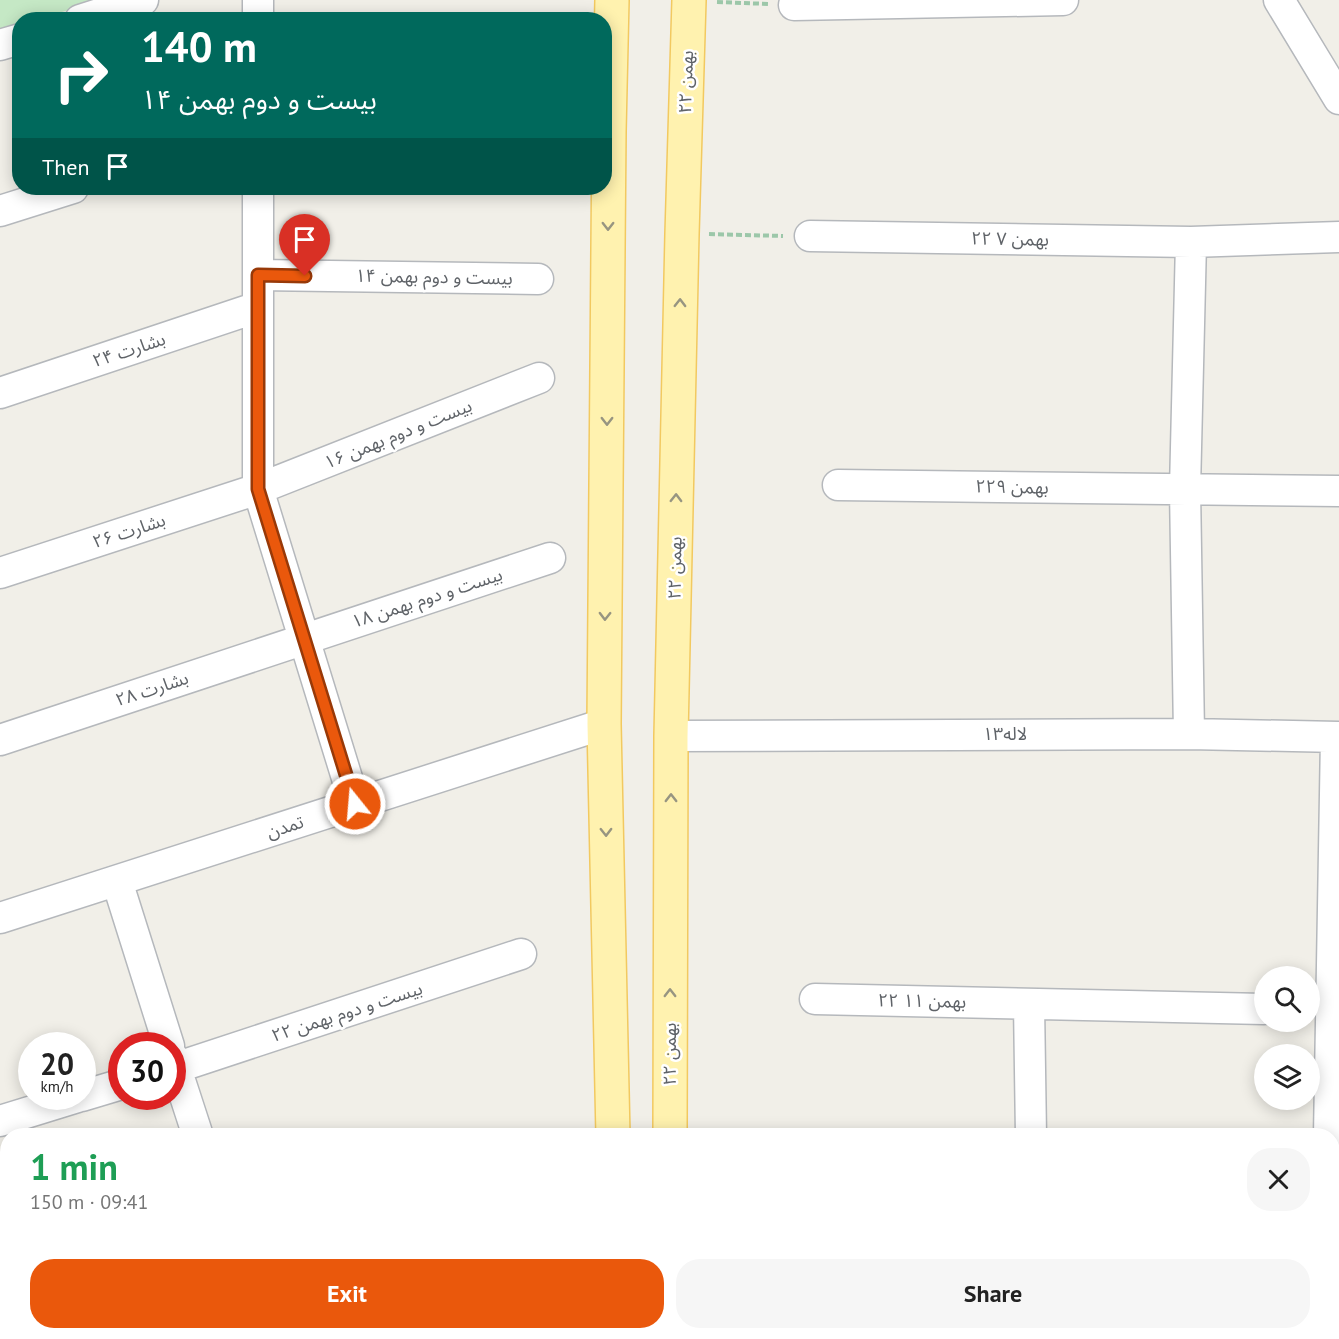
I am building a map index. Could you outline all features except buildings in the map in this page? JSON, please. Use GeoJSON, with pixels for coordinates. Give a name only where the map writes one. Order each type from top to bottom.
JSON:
{"type":"FeatureCollection","features":[{"type":"Feature","properties":{"kind":"main road","name":"۲۲ بهمن"},"geometry":{"type":"LineString","coordinates":[[670,1128],[671,736],[689,1]]}},
{"type":"Feature","properties":{"kind":"main road"},"geometry":{"type":"LineString","coordinates":[[608,195],[604,724],[612,1128]]}},
{"type":"Feature","properties":{"kind":"street"},"geometry":{"type":"LineString","coordinates":[[105,12],[142,0]]}},
{"type":"Feature","properties":{"kind":"street"},"geometry":{"type":"LineString","coordinates":[[794,5],[1063,0]]}},
{"type":"Feature","properties":{"kind":"street"},"geometry":{"type":"LineString","coordinates":[[1279,0],[1339,99]]}},
{"type":"Feature","properties":{"kind":"street"},"geometry":{"type":"LineString","coordinates":[[0,211],[51,195]]}},
{"type":"Feature","properties":{"kind":"street"},"geometry":{"type":"LineString","coordinates":[[258,195],[258,489],[355,804]]}},
{"type":"Feature","properties":{"kind":"street","name":"۲۲ بهمن ۷"},"geometry":{"type":"LineString","coordinates":[[810,236],[1191,242],[1339,237]]}},
{"type":"Feature","properties":{"kind":"street"},"geometry":{"type":"LineString","coordinates":[[1190,734],[1185,489],[1191,242]]}},
{"type":"Feature","properties":{"kind":"street","name":"بیست و دوم بهمن ۱۴"},"geometry":{"type":"LineString","coordinates":[[258,275],[538,279]]}},
{"type":"Feature","properties":{"kind":"street","name":"بشارت ۲۴"},"geometry":{"type":"LineString","coordinates":[[0,393],[258,308]]}},
{"type":"Feature","properties":{"kind":"street","name":"بیست و دوم بهمن ۱۶"},"geometry":{"type":"LineString","coordinates":[[258,489],[539,378]]}},
{"type":"Feature","properties":{"kind":"street","name":"۲۲بهمن ۹"},"geometry":{"type":"LineString","coordinates":[[838,485],[1339,491]]}},
{"type":"Feature","properties":{"kind":"street","name":"بشارت ۲۶"},"geometry":{"type":"LineString","coordinates":[[0,573],[258,489]]}},
{"type":"Feature","properties":{"kind":"street","name":"بیست و دوم بهمن ۱۸"},"geometry":{"type":"LineString","coordinates":[[304,639],[550,558]]}},
{"type":"Feature","properties":{"kind":"street","name":"بشارت ۲۸"},"geometry":{"type":"LineString","coordinates":[[0,740],[304,639]]}},
{"type":"Feature","properties":{"kind":"street","name":"تمدن"},"geometry":{"type":"LineString","coordinates":[[0,918],[604,724]]}},
{"type":"Feature","properties":{"kind":"street","name":"لاله۱۳"},"geometry":{"type":"LineString","coordinates":[[671,736],[1190,734],[1337,737]]}},
{"type":"Feature","properties":{"kind":"street"},"geometry":{"type":"LineString","coordinates":[[1328,1128],[1320,1010],[1337,811],[1337,737]]}},
{"type":"Feature","properties":{"kind":"street"},"geometry":{"type":"LineString","coordinates":[[117,881],[164,1032]]}},
{"type":"Feature","properties":{"kind":"street","name":"بیست و دوم بهمن ۲۲"},"geometry":{"type":"LineString","coordinates":[[186,1056],[521,954]]}},
{"type":"Feature","properties":{"kind":"street","name":"۲۲ بهمن ۱۱"},"geometry":{"type":"LineString","coordinates":[[815,999],[1254,1009]]}},
{"type":"Feature","properties":{"kind":"street"},"geometry":{"type":"LineString","coordinates":[[1029,1004],[1031,1128]]}},
{"type":"Feature","properties":{"kind":"street"},"geometry":{"type":"LineString","coordinates":[[186,1100],[195,1128]]}},
{"type":"Feature","properties":{"kind":"street"},"geometry":{"type":"LineString","coordinates":[[0,1121],[36,1110]]}},
{"type":"Feature","properties":{"kind":"path"},"geometry":{"type":"LineString","coordinates":[[689,1],[794,5]]}},
{"type":"Feature","properties":{"kind":"path"},"geometry":{"type":"LineString","coordinates":[[682,234],[810,236]]}},
{"type":"Feature","properties":{"kind":"green space"},"geometry":{"type":"Polygon","coordinates":[[[0,0],[100,0],[62,12],[12,12],[12,29],[0,33],[0,0]]]}},
{"type":"Feature","properties":{"kind":"route"},"geometry":{"type":"LineString","coordinates":[[305,276],[258,275],[258,489],[355,804]]}}]}
